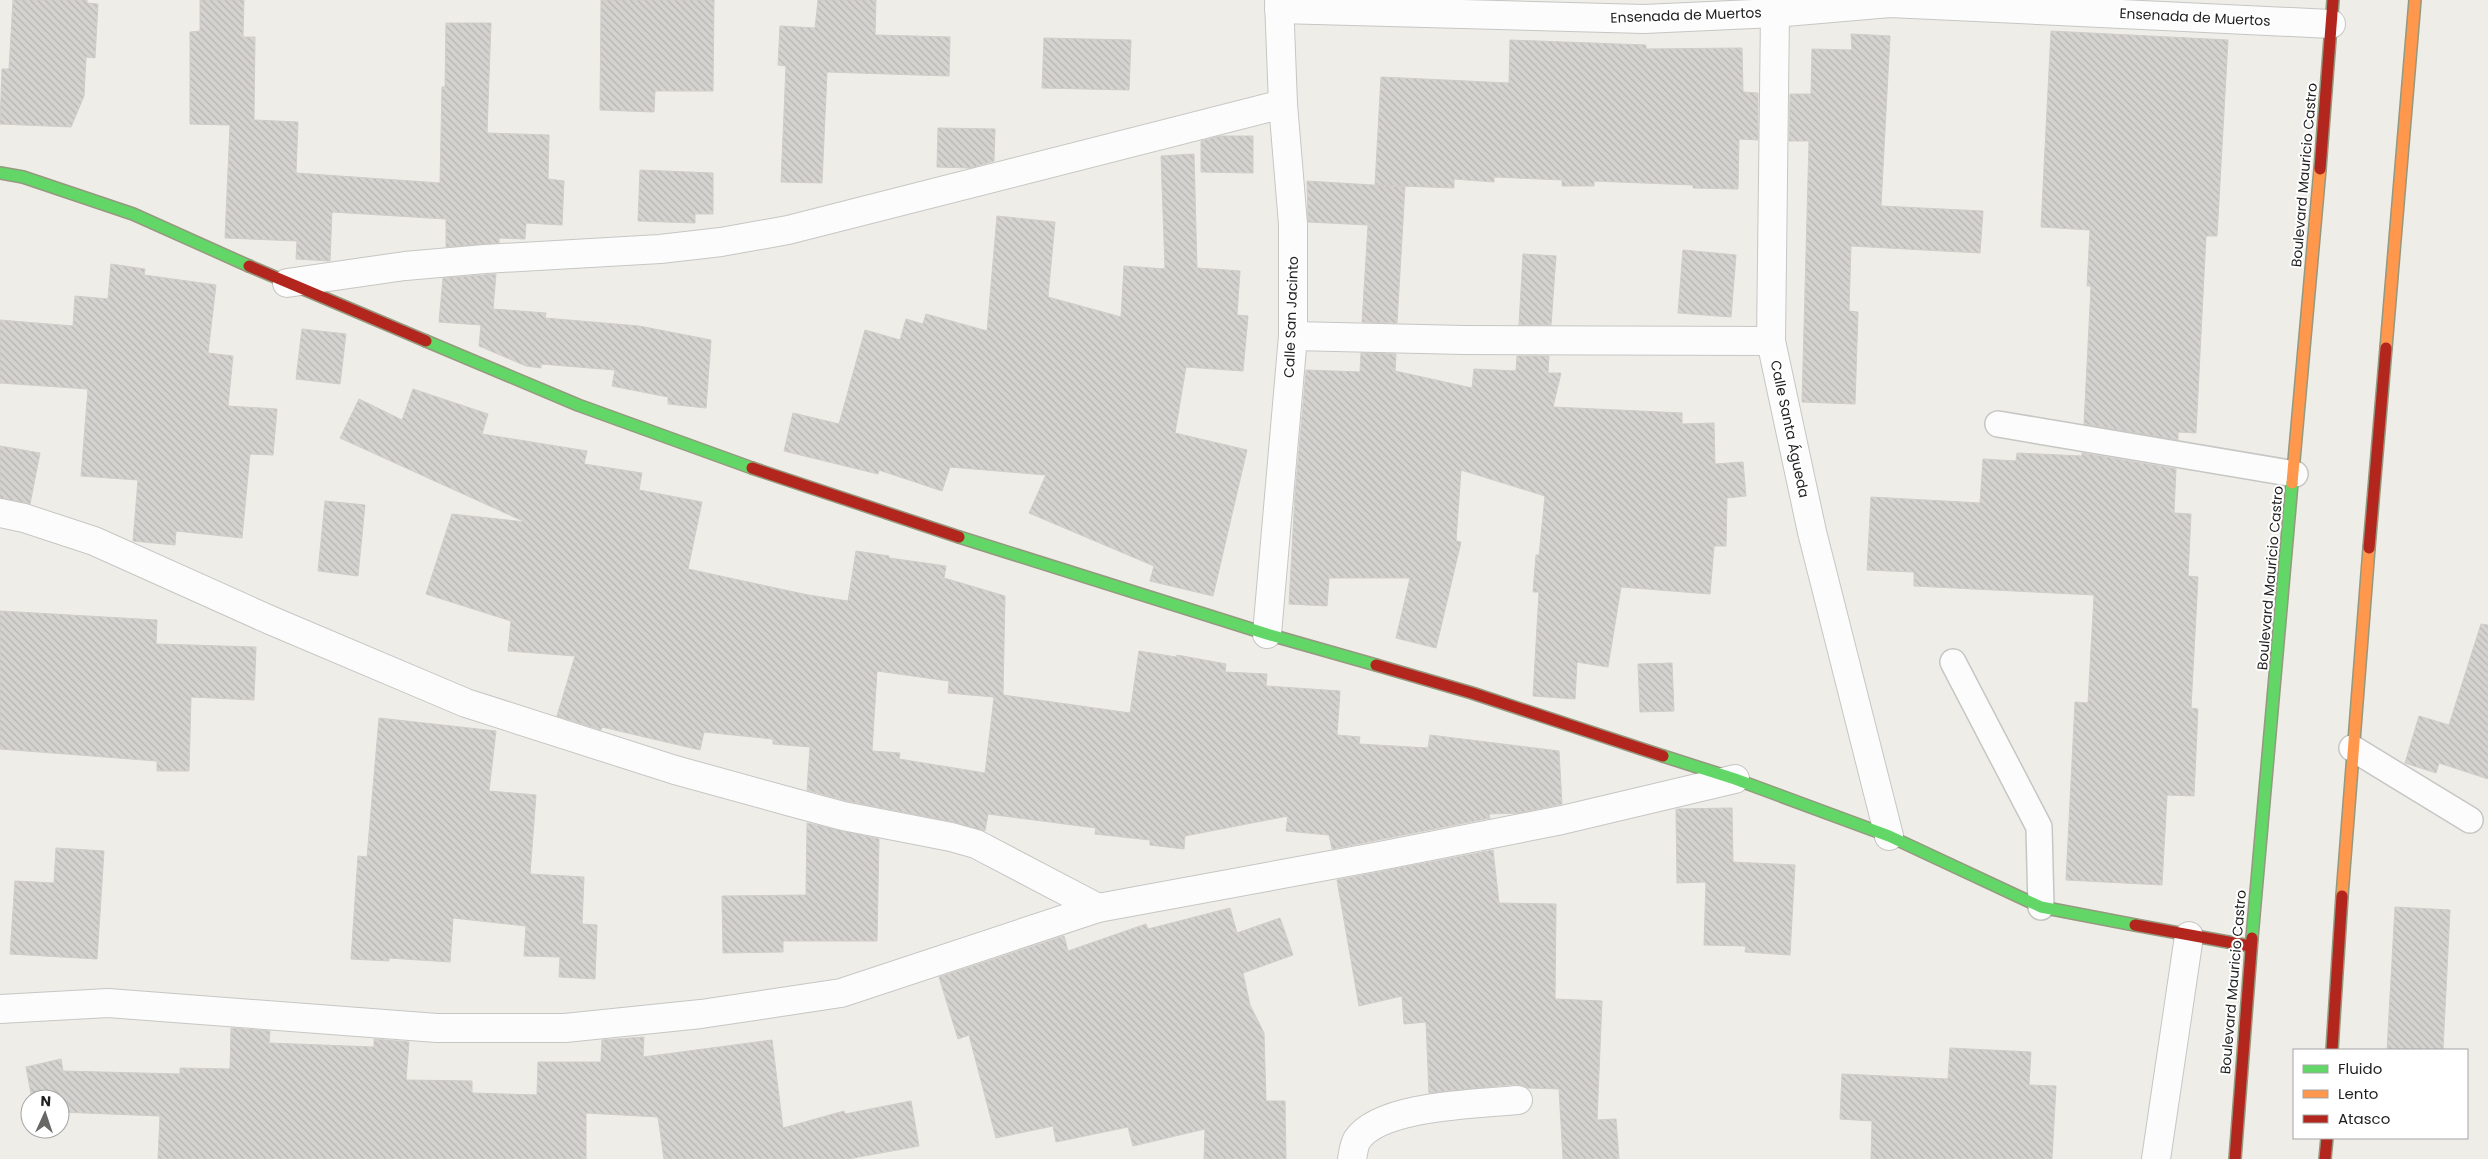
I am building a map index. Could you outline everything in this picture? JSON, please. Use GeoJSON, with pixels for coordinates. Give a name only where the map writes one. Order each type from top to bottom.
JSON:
{"type":"FeatureCollection","features":[{"type":"Feature","properties":{"kind":"street"},"geometry":{"type":"LineString","coordinates":[[2332,1049],[2352,748],[2415,0]]}},
{"type":"Feature","properties":{"kind":"street","name":"Ensenada de Muertos"},"geometry":{"type":"LineString","coordinates":[[1279,5],[1644,18],[1774,13],[1890,3],[2332,12]]}},
{"type":"Feature","properties":{"kind":"street","name":"Calle San Jacinto"},"geometry":{"type":"LineString","coordinates":[[1267,634],[1293,336],[1293,224],[1283,104],[1279,5]]}},
{"type":"Feature","properties":{"kind":"street","name":"Boulevard Mauricio Castro"},"geometry":{"type":"LineString","coordinates":[[2235,1159],[2250,946],[2294,474],[2332,12]]}},
{"type":"Feature","properties":{"kind":"street","name":"Calle Santa Águeda"},"geometry":{"type":"LineString","coordinates":[[1774,13],[1771,341],[1812,532],[1889,836]]}},
{"type":"Feature","properties":{"kind":"street"},"geometry":{"type":"LineString","coordinates":[[287,283],[405,266],[485,259],[660,250],[769,234],[856,214],[961,184],[1283,104]]}},
{"type":"Feature","properties":{"kind":"street"},"geometry":{"type":"LineString","coordinates":[[0,173],[23,177],[133,214],[287,283],[578,405],[720,457],[918,524],[1267,634],[1472,693],[1735,779],[1889,836],[2041,907],[2250,946]]}},
{"type":"Feature","properties":{"kind":"street"},"geometry":{"type":"LineString","coordinates":[[1293,336],[1464,340],[1771,341]]}},
{"type":"Feature","properties":{"kind":"street"},"geometry":{"type":"LineString","coordinates":[[0,512],[94,541],[181,578],[270,620],[466,703],[674,770],[843,816],[976,844],[1098,908]]}},
{"type":"Feature","properties":{"kind":"street"},"geometry":{"type":"LineString","coordinates":[[0,1009],[108,1003],[437,1028],[565,1028],[701,1014],[841,993],[1098,908],[1543,824],[1735,779]]}},
{"type":"Feature","properties":{"kind":"street"},"geometry":{"type":"LineString","coordinates":[[2156,1159],[2189,936]]}},
{"type":"Feature","properties":{"kind":"street"},"geometry":{"type":"LineString","coordinates":[[1352,1159],[1357,1140],[1375,1124],[1405,1112],[1518,1100]]}},
{"type":"Feature","properties":{"kind":"street"},"geometry":{"type":"LineString","coordinates":[[2325,1159],[2327,1139]]}},
{"type":"Feature","properties":{"kind":"lane"},"geometry":{"type":"LineString","coordinates":[[1998,424],[2294,474]]}},
{"type":"Feature","properties":{"kind":"lane"},"geometry":{"type":"LineString","coordinates":[[1953,662],[2039,827],[2041,907]]}},
{"type":"Feature","properties":{"kind":"lane"},"geometry":{"type":"LineString","coordinates":[[2352,748],[2470,820]]}},
{"type":"Feature","properties":{"kind":"building"},"geometry":{"type":"Polygon","coordinates":[[[13,0],[87,0],[87,3],[98,4],[95,58],[86,57],[84,96],[71,127],[0,124],[2,69],[9,69],[13,0]]]}},
{"type":"Feature","properties":{"kind":"building"},"geometry":{"type":"Polygon","coordinates":[[[200,0],[244,0],[243,37],[255,37],[254,120],[298,122],[296,173],[440,183],[442,87],[445,87],[446,23],[491,23],[487,133],[549,135],[548,179],[564,181],[562,225],[526,223],[525,239],[499,238],[499,243],[446,247],[446,219],[332,212],[330,261],[296,259],[297,241],[225,238],[230,125],[190,124],[190,32],[200,31],[200,0]]]}},
{"type":"Feature","properties":{"kind":"building"},"geometry":{"type":"Polygon","coordinates":[[[601,0],[714,0],[713,91],[655,91],[654,112],[600,110],[601,0]]]}},
{"type":"Feature","properties":{"kind":"building"},"geometry":{"type":"Polygon","coordinates":[[[818,0],[876,0],[875,35],[950,37],[949,76],[827,72],[822,183],[781,182],[786,66],[778,65],[780,26],[815,28],[818,0]]]}},
{"type":"Feature","properties":{"kind":"building"},"geometry":{"type":"Polygon","coordinates":[[[2051,31],[2228,40],[2217,236],[2206,236],[2196,433],[2178,432],[2178,440],[2084,424],[2091,286],[2087,286],[2090,230],[2041,227],[2051,31]]]}},
{"type":"Feature","properties":{"kind":"building"},"geometry":{"type":"Polygon","coordinates":[[[1851,34],[1890,36],[1881,206],[1983,211],[1980,253],[1851,246],[1849,311],[1858,312],[1855,404],[1802,402],[1809,141],[1789,141],[1790,94],[1811,94],[1812,49],[1852,50],[1851,34]]]}},
{"type":"Feature","properties":{"kind":"building"},"geometry":{"type":"Polygon","coordinates":[[[1044,38],[1131,40],[1129,90],[1042,88],[1044,38]]]}},
{"type":"Feature","properties":{"kind":"building"},"geometry":{"type":"Polygon","coordinates":[[[1510,40],[1646,45],[1646,49],[1742,48],[1743,92],[1758,93],[1758,140],[1739,139],[1738,189],[1594,181],[1594,186],[1562,186],[1562,180],[1494,177],[1494,182],[1454,179],[1454,188],[1375,185],[1381,77],[1509,83],[1510,40]]]}},
{"type":"Feature","properties":{"kind":"building"},"geometry":{"type":"Polygon","coordinates":[[[938,128],[995,129],[994,161],[970,168],[937,167],[938,128]]]}},
{"type":"Feature","properties":{"kind":"building"},"geometry":{"type":"Polygon","coordinates":[[[1220,136],[1253,136],[1253,173],[1201,172],[1201,141],[1220,136]]]}},
{"type":"Feature","properties":{"kind":"building"},"geometry":{"type":"Polygon","coordinates":[[[1194,154],[1197,268],[1240,271],[1237,315],[1248,316],[1243,371],[1186,367],[1175,433],[1247,450],[1213,596],[1150,581],[1154,566],[1029,513],[1046,475],[950,467],[942,491],[879,470],[878,474],[784,451],[793,413],[839,424],[865,330],[900,340],[906,319],[923,324],[926,314],[987,331],[997,216],[1055,222],[1048,297],[1121,317],[1124,266],[1165,269],[1161,156],[1194,154]]]}},
{"type":"Feature","properties":{"kind":"building"},"geometry":{"type":"Polygon","coordinates":[[[640,170],[713,173],[713,214],[695,214],[695,223],[638,221],[640,170]]]}},
{"type":"Feature","properties":{"kind":"building"},"geometry":{"type":"Polygon","coordinates":[[[1307,181],[1405,187],[1397,323],[1362,322],[1368,225],[1308,222],[1307,181]]]}},
{"type":"Feature","properties":{"kind":"building"},"geometry":{"type":"Polygon","coordinates":[[[1683,250],[1736,255],[1731,317],[1678,313],[1683,250]]]}},
{"type":"Feature","properties":{"kind":"building"},"geometry":{"type":"Polygon","coordinates":[[[1523,254],[1556,256],[1551,325],[1519,325],[1523,254]]]}},
{"type":"Feature","properties":{"kind":"building"},"geometry":{"type":"Polygon","coordinates":[[[111,264],[145,269],[144,275],[216,285],[208,353],[233,356],[228,406],[277,409],[273,455],[250,454],[242,538],[176,531],[175,545],[133,541],[138,480],[81,476],[88,389],[0,383],[0,320],[73,326],[75,296],[108,299],[111,264]]]}},
{"type":"Feature","properties":{"kind":"building"},"geometry":{"type":"Polygon","coordinates":[[[496,274],[493,309],[546,313],[545,318],[639,326],[711,340],[706,408],[668,404],[668,397],[612,386],[615,370],[541,364],[541,368],[526,366],[479,346],[481,325],[439,322],[443,278],[496,274]]]}},
{"type":"Feature","properties":{"kind":"building"},"geometry":{"type":"Polygon","coordinates":[[[302,329],[346,334],[340,384],[296,379],[302,329]]]}},
{"type":"Feature","properties":{"kind":"building"},"geometry":{"type":"Polygon","coordinates":[[[1361,353],[1396,354],[1395,371],[1472,388],[1474,369],[1516,371],[1517,356],[1549,356],[1548,373],[1561,373],[1553,407],[1682,413],[1682,424],[1714,423],[1715,464],[1743,462],[1746,496],[1727,498],[1726,546],[1714,546],[1710,594],[1621,587],[1608,667],[1577,662],[1575,699],[1533,696],[1539,592],[1533,592],[1536,555],[1539,555],[1545,496],[1461,470],[1456,541],[1461,542],[1436,648],[1396,638],[1410,578],[1329,578],[1327,606],[1289,604],[1295,495],[1306,370],[1360,372],[1361,353]]]}},
{"type":"Feature","properties":{"kind":"building"},"geometry":{"type":"Polygon","coordinates":[[[413,389],[488,414],[482,434],[587,451],[584,464],[642,473],[639,490],[702,502],[688,569],[808,595],[848,601],[856,551],[946,566],[944,578],[1005,596],[1003,695],[1130,713],[1139,651],[1176,657],[1177,655],[1226,664],[1225,672],[1267,674],[1266,686],[1340,691],[1337,735],[1360,737],[1359,744],[1428,748],[1430,735],[1559,751],[1562,804],[1519,813],[1489,814],[1490,818],[1332,849],[1329,835],[1286,831],[1288,816],[1185,836],[1184,849],[1150,845],[1150,840],[1095,834],[1096,828],[988,814],[985,831],[954,822],[847,801],[807,790],[810,747],[773,744],[773,739],[704,732],[700,750],[602,727],[601,730],[557,716],[575,656],[508,651],[511,621],[426,594],[452,514],[525,522],[340,438],[359,399],[402,420],[413,389]],[[877,671],[872,751],[900,753],[899,759],[985,773],[994,697],[948,693],[949,681],[877,671]]]}},
{"type":"Feature","properties":{"kind":"building"},"geometry":{"type":"Polygon","coordinates":[[[0,446],[40,453],[30,504],[0,498],[0,446]]]}},
{"type":"Feature","properties":{"kind":"building"},"geometry":{"type":"Polygon","coordinates":[[[2017,453],[2082,456],[2082,453],[2176,469],[2174,513],[2191,514],[2188,576],[2198,577],[2191,708],[2198,709],[2194,796],[2167,795],[2162,885],[2066,880],[2075,702],[2088,703],[2094,595],[1914,586],[1914,572],[1867,570],[1871,497],[1980,503],[1983,459],[2016,461],[2017,453]]]}},
{"type":"Feature","properties":{"kind":"building"},"geometry":{"type":"Polygon","coordinates":[[[325,501],[365,505],[358,576],[318,571],[325,501]]]}},
{"type":"Feature","properties":{"kind":"building"},"geometry":{"type":"Polygon","coordinates":[[[0,611],[157,620],[156,644],[256,647],[254,700],[191,697],[189,771],[157,771],[157,761],[0,749],[0,611]]]}},
{"type":"Feature","properties":{"kind":"building"},"geometry":{"type":"Polygon","coordinates":[[[2481,624],[2488,625],[2488,779],[2439,763],[2436,773],[2405,763],[2419,716],[2449,725],[2481,624]]]}},
{"type":"Feature","properties":{"kind":"building"},"geometry":{"type":"Polygon","coordinates":[[[1672,663],[1674,711],[1640,712],[1638,664],[1672,663]]]}},
{"type":"Feature","properties":{"kind":"building"},"geometry":{"type":"Polygon","coordinates":[[[379,718],[496,731],[489,791],[536,795],[530,874],[584,877],[582,924],[597,925],[595,979],[559,977],[560,957],[524,956],[526,926],[453,918],[450,962],[389,958],[389,961],[351,959],[358,856],[367,857],[379,718]]]}},
{"type":"Feature","properties":{"kind":"building"},"geometry":{"type":"Polygon","coordinates":[[[1732,808],[1733,862],[1795,865],[1790,955],[1745,952],[1746,946],[1704,945],[1706,882],[1677,883],[1676,809],[1732,808]]]}},
{"type":"Feature","properties":{"kind":"building"},"geometry":{"type":"Polygon","coordinates":[[[807,823],[879,839],[877,941],[783,941],[783,952],[723,953],[722,896],[806,895],[807,823]]]}},
{"type":"Feature","properties":{"kind":"building"},"geometry":{"type":"Polygon","coordinates":[[[56,848],[104,851],[97,959],[10,954],[15,881],[54,883],[56,848]]]}},
{"type":"Feature","properties":{"kind":"building"},"geometry":{"type":"Polygon","coordinates":[[[1493,850],[1499,903],[1556,904],[1555,999],[1602,1001],[1597,1120],[1616,1119],[1619,1159],[1563,1159],[1559,1089],[1528,1088],[1517,1084],[1429,1093],[1426,1022],[1404,1024],[1402,996],[1359,1006],[1337,880],[1493,850]]]}},
{"type":"Feature","properties":{"kind":"building"},"geometry":{"type":"Polygon","coordinates":[[[2395,907],[2450,910],[2443,1049],[2387,1049],[2395,907]]]}},
{"type":"Feature","properties":{"kind":"building"},"geometry":{"type":"Polygon","coordinates":[[[1230,908],[1237,933],[1280,918],[1293,955],[1243,973],[1250,1005],[1264,1033],[1266,1101],[1285,1101],[1286,1159],[1204,1159],[1205,1129],[1133,1146],[1128,1127],[1056,1142],[1053,1126],[996,1138],[969,1035],[958,1039],[939,977],[1064,936],[1068,951],[1146,924],[1148,929],[1230,908]]]}},
{"type":"Feature","properties":{"kind":"building"},"geometry":{"type":"Polygon","coordinates":[[[231,1028],[270,1031],[269,1043],[374,1047],[374,1039],[409,1042],[406,1080],[472,1081],[472,1093],[537,1095],[538,1062],[601,1062],[602,1040],[644,1037],[643,1057],[772,1040],[783,1128],[844,1111],[845,1114],[911,1101],[919,1146],[848,1159],[664,1159],[658,1117],[586,1113],[586,1159],[158,1159],[160,1116],[70,1112],[70,1089],[30,1089],[26,1067],[61,1059],[63,1071],[180,1074],[180,1068],[230,1069],[231,1028]]]}},
{"type":"Feature","properties":{"kind":"building"},"geometry":{"type":"Polygon","coordinates":[[[1950,1048],[2031,1052],[2029,1085],[2056,1086],[2052,1159],[1871,1159],[1872,1121],[1840,1119],[1842,1074],[1948,1079],[1950,1048]]]}},
{"type":"Feature","properties":{"kind":"traffic: fast"},"geometry":{"type":"LineString","coordinates":[[0,173],[23,177],[133,214],[249,266]]}},
{"type":"Feature","properties":{"kind":"traffic: fast"},"geometry":{"type":"LineString","coordinates":[[426,341],[578,405],[752,468]]}},
{"type":"Feature","properties":{"kind":"traffic: fast"},"geometry":{"type":"LineString","coordinates":[[2252,938],[2292,483]]}},
{"type":"Feature","properties":{"kind":"traffic: fast"},"geometry":{"type":"LineString","coordinates":[[959,537],[1267,634],[1376,665]]}},
{"type":"Feature","properties":{"kind":"traffic: fast"},"geometry":{"type":"LineString","coordinates":[[1663,756],[1735,779],[1889,836],[2041,907],[2135,925]]}},
{"type":"Feature","properties":{"kind":"traffic: slow"},"geometry":{"type":"LineString","coordinates":[[2386,348],[2415,0]]}},
{"type":"Feature","properties":{"kind":"traffic: slow"},"geometry":{"type":"LineString","coordinates":[[2292,483],[2320,169]]}},
{"type":"Feature","properties":{"kind":"traffic: slow"},"geometry":{"type":"LineString","coordinates":[[2342,896],[2369,548]]}},
{"type":"Feature","properties":{"kind":"traffic: jam"},"geometry":{"type":"LineString","coordinates":[[2320,169],[2333,0]]}},
{"type":"Feature","properties":{"kind":"traffic: jam"},"geometry":{"type":"LineString","coordinates":[[249,266],[426,341]]}},
{"type":"Feature","properties":{"kind":"traffic: jam"},"geometry":{"type":"LineString","coordinates":[[2369,548],[2386,348]]}},
{"type":"Feature","properties":{"kind":"traffic: jam"},"geometry":{"type":"LineString","coordinates":[[752,468],[959,537]]}},
{"type":"Feature","properties":{"kind":"traffic: jam"},"geometry":{"type":"LineString","coordinates":[[1376,665],[1472,693],[1663,756]]}},
{"type":"Feature","properties":{"kind":"traffic: jam"},"geometry":{"type":"LineString","coordinates":[[2332,1049],[2342,896]]}},
{"type":"Feature","properties":{"kind":"traffic: jam"},"geometry":{"type":"LineString","coordinates":[[2135,925],[2250,946]]}},
{"type":"Feature","properties":{"kind":"traffic: jam"},"geometry":{"type":"LineString","coordinates":[[2235,1159],[2252,938]]}},
{"type":"Feature","properties":{"kind":"traffic: jam"},"geometry":{"type":"LineString","coordinates":[[2325,1159],[2327,1139]]}}]}
